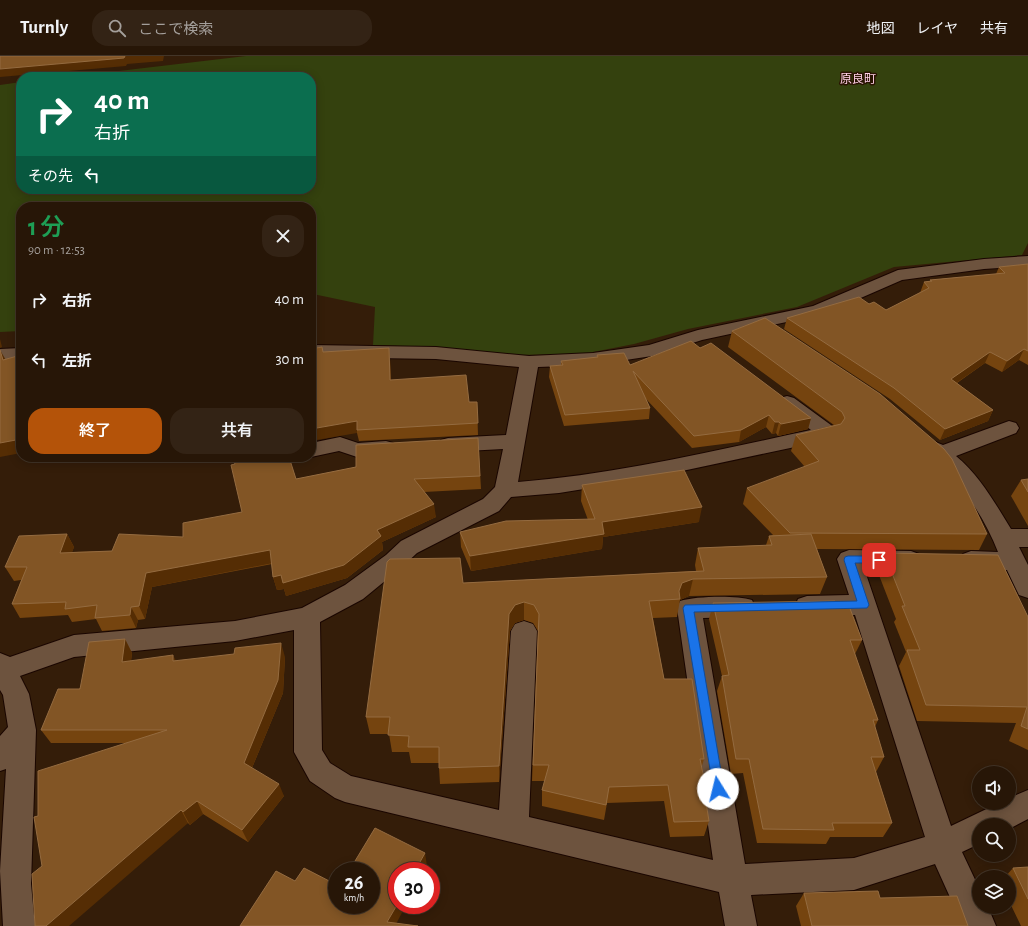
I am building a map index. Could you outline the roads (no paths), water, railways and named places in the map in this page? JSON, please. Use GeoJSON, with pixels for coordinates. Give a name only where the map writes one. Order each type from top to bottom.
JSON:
{"type":"FeatureCollection","features":[{"type":"Feature","properties":{"kind":"street"},"geometry":{"type":"LineString","coordinates":[[316,351],[436,353],[529,362],[593,359],[652,350],[698,335],[818,310],[898,275],[984,264],[1028,261]]}},
{"type":"Feature","properties":{"kind":"street"},"geometry":{"type":"LineString","coordinates":[[759,322],[779,335]]}},
{"type":"Feature","properties":{"kind":"street"},"geometry":{"type":"LineString","coordinates":[[698,335],[717,349]]}},
{"type":"Feature","properties":{"kind":"street"},"geometry":{"type":"LineString","coordinates":[[0,355],[16,354]]}},
{"type":"Feature","properties":{"kind":"street"},"geometry":{"type":"LineString","coordinates":[[19,926],[15,884],[22,730],[16,694],[2,667],[74,646],[235,631],[307,618],[354,592],[394,561],[409,547],[470,518],[490,505],[505,490],[509,477],[529,362]]}},
{"type":"Feature","properties":{"kind":"street"},"geometry":{"type":"LineString","coordinates":[[505,490],[536,489],[670,468],[744,453],[828,432],[772,391]]}},
{"type":"Feature","properties":{"kind":"street"},"geometry":{"type":"LineString","coordinates":[[940,454],[1009,428]]}},
{"type":"Feature","properties":{"kind":"street"},"geometry":{"type":"LineString","coordinates":[[917,434],[958,469],[982,500],[1009,549],[1028,588]]}},
{"type":"Feature","properties":{"kind":"street"},"geometry":{"type":"LineString","coordinates":[[428,446],[515,441]]}},
{"type":"Feature","properties":{"kind":"street"},"geometry":{"type":"LineString","coordinates":[[316,449],[340,444],[357,450],[404,447]]}},
{"type":"Feature","properties":{"kind":"street"},"geometry":{"type":"LineString","coordinates":[[980,926],[942,846],[848,560],[943,560],[1009,549],[1028,538]]}},
{"type":"Feature","properties":{"kind":"street"},"geometry":{"type":"LineString","coordinates":[[741,926],[732,880],[689,608],[864,605]]}},
{"type":"Feature","properties":{"kind":"street"},"geometry":{"type":"LineString","coordinates":[[307,618],[308,752],[320,772],[345,788],[732,880],[854,874],[942,846],[972,831]]}},
{"type":"Feature","properties":{"kind":"street"},"geometry":{"type":"LineString","coordinates":[[514,829],[524,631]]}},
{"type":"Feature","properties":{"kind":"street"},"geometry":{"type":"LineString","coordinates":[[0,758],[22,730]]}},
{"type":"Feature","properties":{"kind":"street"},"geometry":{"type":"LineString","coordinates":[[999,818],[1028,804]]}},
{"type":"Feature","properties":{"kind":"district","name":"原良町"},"geometry":{"type":"Point","coordinates":[858,79]}}]}
